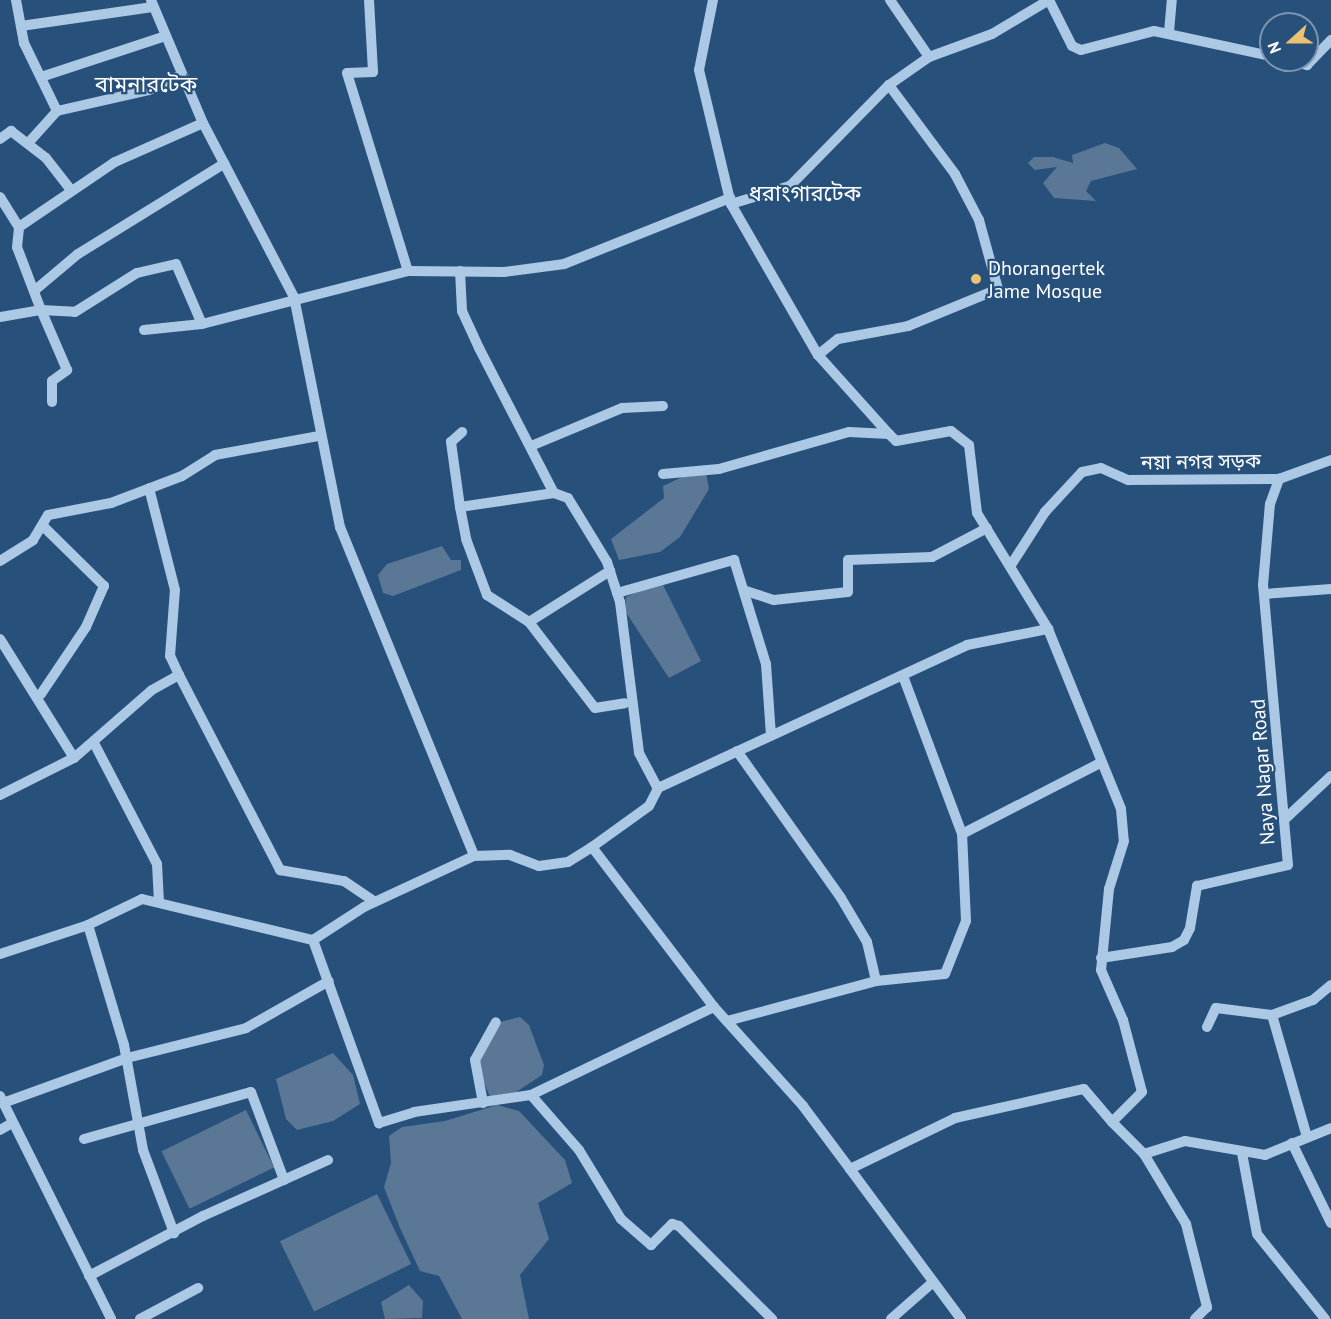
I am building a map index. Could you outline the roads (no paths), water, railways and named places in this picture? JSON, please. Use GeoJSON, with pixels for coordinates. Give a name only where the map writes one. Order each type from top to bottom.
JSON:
{"type":"FeatureCollection","features":[{"type":"Feature","properties":{"kind":"street"},"geometry":{"type":"LineString","coordinates":[[16,0],[21,26],[57,111]]}},
{"type":"Feature","properties":{"kind":"street"},"geometry":{"type":"LineString","coordinates":[[369,0],[373,72],[347,74],[408,271]]}},
{"type":"Feature","properties":{"kind":"street"},"geometry":{"type":"LineString","coordinates":[[713,0],[699,70],[730,201],[818,355],[889,434],[896,441],[951,431],[969,445],[977,513],[1011,565],[1048,629],[1121,809],[1124,841],[1109,889],[1101,958],[1142,1092],[1112,1122]]}},
{"type":"Feature","properties":{"kind":"street"},"geometry":{"type":"LineString","coordinates":[[890,0],[929,57]]}},
{"type":"Feature","properties":{"kind":"street"},"geometry":{"type":"LineString","coordinates":[[144,330],[202,324],[294,297],[408,271],[460,271],[564,264],[730,201],[790,186],[889,85],[929,57],[992,34],[1049,0],[1072,46],[1081,50],[1169,32],[1259,53]]}},
{"type":"Feature","properties":{"kind":"street"},"geometry":{"type":"LineString","coordinates":[[1169,32],[1172,0]]}},
{"type":"Feature","properties":{"kind":"street"},"geometry":{"type":"LineString","coordinates":[[21,26],[152,3],[163,37],[203,123],[294,297],[319,436],[340,527],[474,856]]}},
{"type":"Feature","properties":{"kind":"street"},"geometry":{"type":"LineString","coordinates":[[41,76],[163,37]]}},
{"type":"Feature","properties":{"kind":"street"},"geometry":{"type":"LineString","coordinates":[[1319,52],[1331,40]]}},
{"type":"Feature","properties":{"kind":"street"},"geometry":{"type":"LineString","coordinates":[[30,141],[57,111],[149,90],[181,75]]}},
{"type":"Feature","properties":{"kind":"street"},"geometry":{"type":"LineString","coordinates":[[818,355],[838,339],[908,326],[998,289],[979,220],[955,174],[889,85]]}},
{"type":"Feature","properties":{"kind":"street"},"geometry":{"type":"LineString","coordinates":[[19,227],[115,162],[203,123]]}},
{"type":"Feature","properties":{"kind":"street"},"geometry":{"type":"LineString","coordinates":[[0,139],[11,131],[46,158],[71,190]]}},
{"type":"Feature","properties":{"kind":"street"},"geometry":{"type":"LineString","coordinates":[[34,291],[88,247],[224,164]]}},
{"type":"Feature","properties":{"kind":"street"},"geometry":{"type":"LineString","coordinates":[[1,200],[19,227],[17,247],[67,370],[52,381],[52,402]]}},
{"type":"Feature","properties":{"kind":"street"},"geometry":{"type":"LineString","coordinates":[[0,317],[41,310],[75,312],[137,273],[176,264],[202,324]]}},
{"type":"Feature","properties":{"kind":"street"},"geometry":{"type":"LineString","coordinates":[[460,271],[462,311],[554,493]]}},
{"type":"Feature","properties":{"kind":"street"},"geometry":{"type":"LineString","coordinates":[[531,446],[622,408],[663,406]]}},
{"type":"Feature","properties":{"kind":"street"},"geometry":{"type":"LineString","coordinates":[[462,432],[451,442],[460,507],[487,595],[530,622],[595,708],[625,703]]}},
{"type":"Feature","properties":{"kind":"street"},"geometry":{"type":"LineString","coordinates":[[663,474],[719,469],[849,432],[889,434]]}},
{"type":"Feature","properties":{"kind":"street"},"geometry":{"type":"LineString","coordinates":[[0,561],[44,526],[48,515],[111,503],[182,476],[215,455],[319,436]]}},
{"type":"Feature","properties":{"kind":"street","name":"নয়া নগর সড়ক"},"geometry":{"type":"LineString","coordinates":[[1011,565],[1044,512],[1082,472],[1101,468],[1128,480],[1279,479],[1331,460]]}},
{"type":"Feature","properties":{"kind":"street","name":"Naya Nagar Road"},"geometry":{"type":"LineString","coordinates":[[1101,958],[1173,947],[1184,940],[1190,928],[1197,886],[1288,865],[1264,594],[1270,504],[1279,479]]}},
{"type":"Feature","properties":{"kind":"street"},"geometry":{"type":"LineString","coordinates":[[149,488],[175,590],[170,656],[280,870],[344,881],[375,902]]}},
{"type":"Feature","properties":{"kind":"street"},"geometry":{"type":"LineString","coordinates":[[460,507],[554,493],[568,498],[597,538],[617,593],[639,753],[658,788]]}},
{"type":"Feature","properties":{"kind":"street"},"geometry":{"type":"LineString","coordinates":[[41,694],[86,627],[104,586],[44,526]]}},
{"type":"Feature","properties":{"kind":"street"},"geometry":{"type":"LineString","coordinates":[[746,591],[774,600],[848,592],[848,560],[932,557],[987,528]]}},
{"type":"Feature","properties":{"kind":"street"},"geometry":{"type":"LineString","coordinates":[[617,593],[734,560],[746,591],[766,664],[771,735]]}},
{"type":"Feature","properties":{"kind":"street"},"geometry":{"type":"LineString","coordinates":[[530,622],[610,571]]}},
{"type":"Feature","properties":{"kind":"street"},"geometry":{"type":"LineString","coordinates":[[1264,594],[1331,589]]}},
{"type":"Feature","properties":{"kind":"street"},"geometry":{"type":"LineString","coordinates":[[0,954],[88,926],[142,899],[313,940],[375,902],[474,856],[510,855],[539,866],[568,862],[649,806],[658,788],[990,637],[1048,629]]}},
{"type":"Feature","properties":{"kind":"street"},"geometry":{"type":"LineString","coordinates":[[0,639],[74,758]]}},
{"type":"Feature","properties":{"kind":"street"},"geometry":{"type":"LineString","coordinates":[[0,795],[74,758],[94,743],[152,690],[179,675]]}},
{"type":"Feature","properties":{"kind":"street"},"geometry":{"type":"LineString","coordinates":[[727,1021],[876,981],[933,978],[945,974],[952,962],[966,921],[962,834],[903,676]]}},
{"type":"Feature","properties":{"kind":"street"},"geometry":{"type":"LineString","coordinates":[[94,743],[157,864],[159,902]]}},
{"type":"Feature","properties":{"kind":"street"},"geometry":{"type":"LineString","coordinates":[[737,751],[841,898],[867,942],[876,981]]}},
{"type":"Feature","properties":{"kind":"street"},"geometry":{"type":"LineString","coordinates":[[962,834],[1102,762]]}},
{"type":"Feature","properties":{"kind":"street"},"geometry":{"type":"LineString","coordinates":[[1285,819],[1331,776]]}},
{"type":"Feature","properties":{"kind":"street"},"geometry":{"type":"LineString","coordinates":[[592,847],[714,1007],[803,1106],[932,1283],[961,1319]]}},
{"type":"Feature","properties":{"kind":"street"},"geometry":{"type":"LineString","coordinates":[[88,926],[126,1058],[138,1122],[174,1233]]}},
{"type":"Feature","properties":{"kind":"street"},"geometry":{"type":"LineString","coordinates":[[313,940],[379,1123],[414,1112],[531,1095],[714,1007]]}},
{"type":"Feature","properties":{"kind":"street"},"geometry":{"type":"LineString","coordinates":[[111,1319],[2,1100],[126,1058],[246,1028],[329,981]]}},
{"type":"Feature","properties":{"kind":"street"},"geometry":{"type":"LineString","coordinates":[[1207,1027],[1216,1008],[1272,1015],[1312,1000],[1331,985]]}},
{"type":"Feature","properties":{"kind":"street"},"geometry":{"type":"LineString","coordinates":[[1272,1015],[1307,1137]]}},
{"type":"Feature","properties":{"kind":"street"},"geometry":{"type":"LineString","coordinates":[[483,1103],[475,1060],[496,1022]]}},
{"type":"Feature","properties":{"kind":"street"},"geometry":{"type":"LineString","coordinates":[[849,1169],[955,1118],[1084,1089],[1112,1122],[1144,1154],[1186,1224],[1207,1306],[1195,1319]]}},
{"type":"Feature","properties":{"kind":"street"},"geometry":{"type":"LineString","coordinates":[[84,1139],[251,1092],[272,1136],[284,1180]]}},
{"type":"Feature","properties":{"kind":"street"},"geometry":{"type":"LineString","coordinates":[[531,1095],[579,1150],[621,1219],[651,1245],[672,1224],[679,1226],[772,1319]]}},
{"type":"Feature","properties":{"kind":"street"},"geometry":{"type":"LineString","coordinates":[[0,1130],[12,1123]]}},
{"type":"Feature","properties":{"kind":"street"},"geometry":{"type":"LineString","coordinates":[[1144,1154],[1185,1141],[1242,1153],[1265,1155],[1331,1128]]}},
{"type":"Feature","properties":{"kind":"street"},"geometry":{"type":"LineString","coordinates":[[1292,1143],[1331,1223]]}},
{"type":"Feature","properties":{"kind":"street"},"geometry":{"type":"LineString","coordinates":[[1242,1153],[1257,1234],[1325,1319]]}},
{"type":"Feature","properties":{"kind":"street"},"geometry":{"type":"LineString","coordinates":[[89,1276],[327,1160]]}},
{"type":"Feature","properties":{"kind":"street"},"geometry":{"type":"LineString","coordinates":[[891,1319],[932,1283]]}},
{"type":"Feature","properties":{"kind":"street"},"geometry":{"type":"LineString","coordinates":[[140,1319],[198,1288]]}},
{"type":"Feature","properties":{"kind":"water"},"geometry":{"type":"Polygon","coordinates":[[[1105,143],[1119,148],[1137,169],[1091,181],[1086,191],[1096,201],[1054,198],[1043,183],[1057,167],[1035,170],[1028,163],[1034,157],[1053,157],[1073,163],[1072,155],[1105,143]]]}},
{"type":"Feature","properties":{"kind":"water"},"geometry":{"type":"Polygon","coordinates":[[[706,473],[709,489],[680,537],[660,552],[619,560],[611,539],[664,498],[663,486],[686,475],[706,473]]]}},
{"type":"Feature","properties":{"kind":"water"},"geometry":{"type":"Polygon","coordinates":[[[442,546],[451,560],[461,560],[461,570],[393,596],[383,593],[378,575],[387,564],[442,546]]]}},
{"type":"Feature","properties":{"kind":"water"},"geometry":{"type":"Polygon","coordinates":[[[661,581],[701,661],[669,678],[625,611],[626,597],[661,581]]]}},
{"type":"Feature","properties":{"kind":"water"},"geometry":{"type":"Polygon","coordinates":[[[520,1017],[529,1025],[544,1065],[542,1075],[516,1092],[490,1097],[477,1065],[500,1022],[520,1017]]]}},
{"type":"Feature","properties":{"kind":"water"},"geometry":{"type":"Polygon","coordinates":[[[333,1053],[353,1075],[360,1104],[333,1121],[297,1130],[286,1119],[276,1079],[333,1053]]]}},
{"type":"Feature","properties":{"kind":"water"},"geometry":{"type":"Polygon","coordinates":[[[497,1105],[519,1111],[565,1160],[572,1183],[538,1203],[549,1239],[520,1275],[529,1319],[462,1319],[439,1276],[420,1271],[400,1228],[384,1187],[391,1163],[389,1136],[402,1127],[445,1121],[497,1105]]]}},
{"type":"Feature","properties":{"kind":"water"},"geometry":{"type":"Polygon","coordinates":[[[246,1110],[274,1168],[190,1209],[162,1151],[246,1110]]]}},
{"type":"Feature","properties":{"kind":"water"},"geometry":{"type":"Polygon","coordinates":[[[377,1194],[411,1264],[314,1311],[280,1241],[377,1194]]]}},
{"type":"Feature","properties":{"kind":"water"},"geometry":{"type":"Polygon","coordinates":[[[409,1285],[423,1301],[422,1318],[385,1319],[381,1302],[409,1285]]]}},
{"type":"Feature","properties":{"kind":"place","name":"Dhorangertek Jame Mosque"},"geometry":{"type":"Point","coordinates":[976,279]}},
{"type":"Feature","properties":{"kind":"district","name":"বামনারটেক"},"geometry":{"type":"Point","coordinates":[146,85]}},
{"type":"Feature","properties":{"kind":"district","name":"ধরাংগারটেক"},"geometry":{"type":"Point","coordinates":[805,194]}}]}
